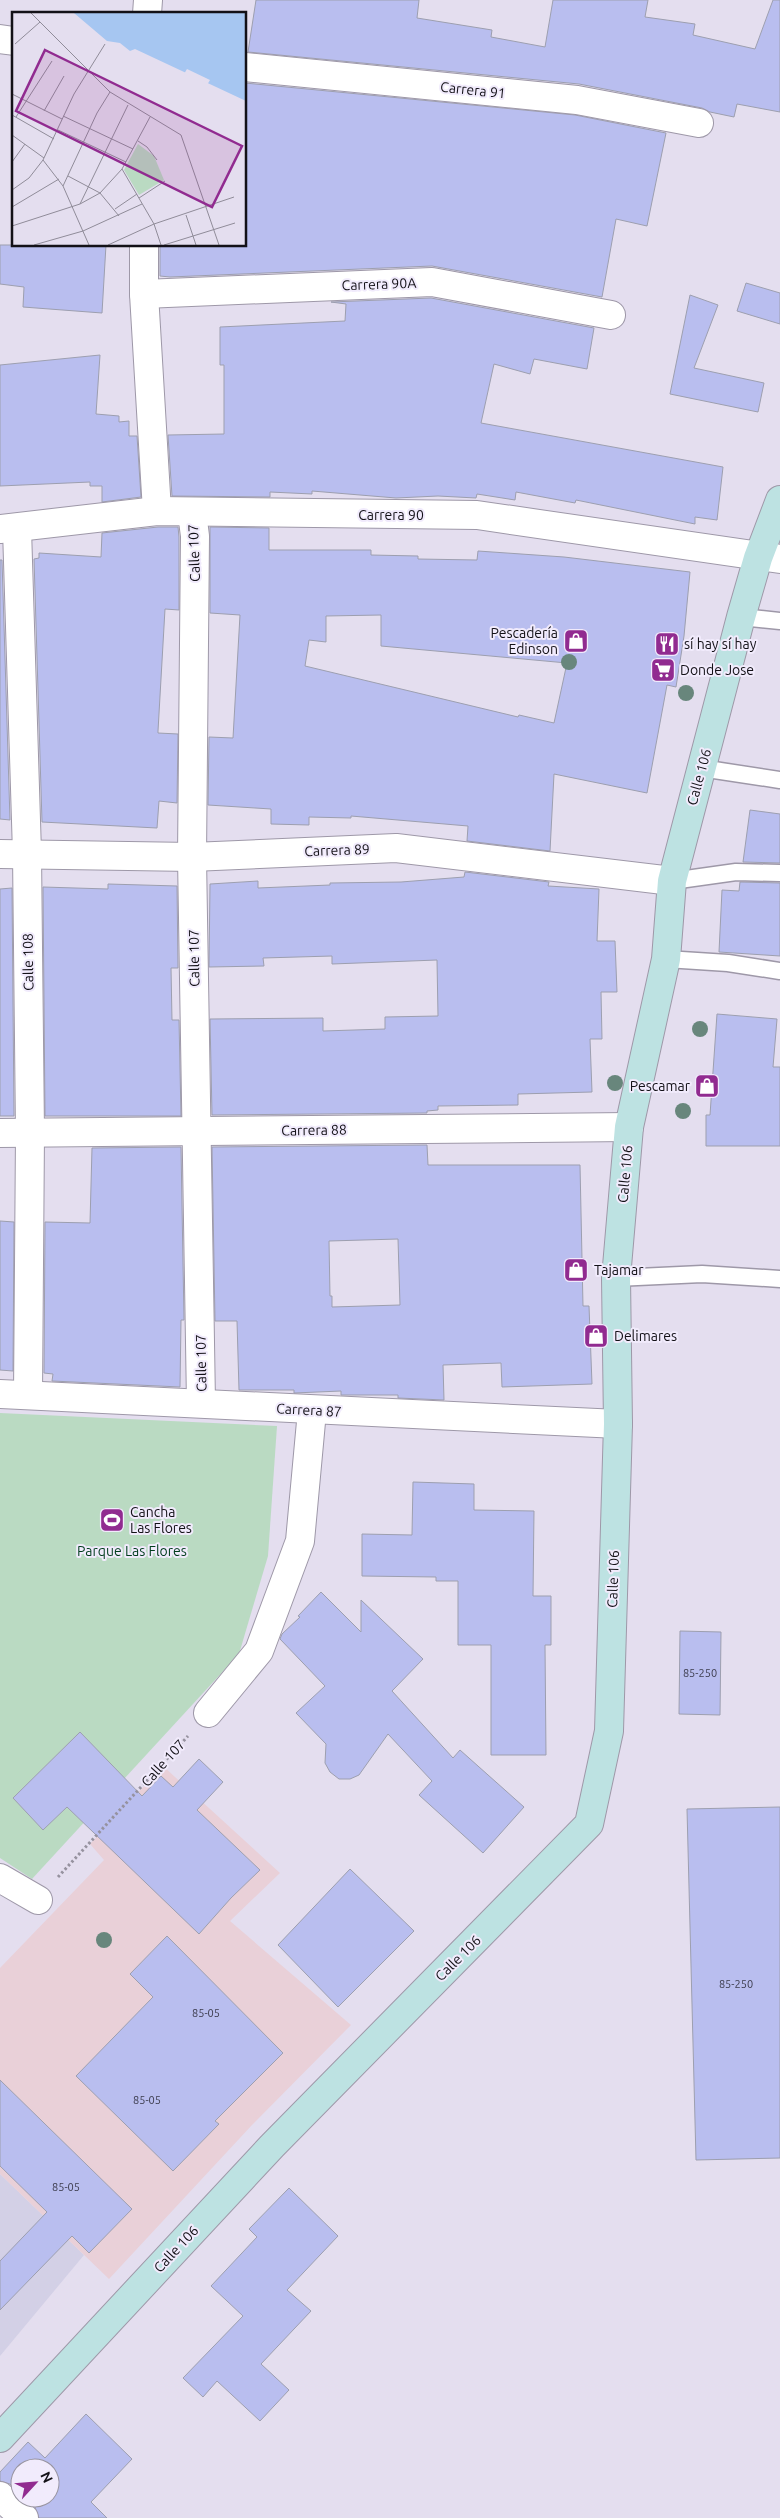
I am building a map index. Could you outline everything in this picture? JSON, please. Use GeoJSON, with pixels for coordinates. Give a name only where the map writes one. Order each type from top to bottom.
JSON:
{"type":"FeatureCollection","features":[{"type":"Feature","properties":{"kind":"street","name":"Carrera 91"},"geometry":{"type":"LineString","coordinates":[[246,67],[577,100],[699,123]]}},
{"type":"Feature","properties":{"kind":"street"},"geometry":{"type":"LineString","coordinates":[[144,246],[144,294],[157,511]]}},
{"type":"Feature","properties":{"kind":"street","name":"Carrera 90A"},"geometry":{"type":"LineString","coordinates":[[144,294],[432,282],[611,315]]}},
{"type":"Feature","properties":{"kind":"street","name":"Calle 106"},"geometry":{"type":"LineString","coordinates":[[0,2438],[272,2146],[589,1824],[609,1731],[618,1424],[616,1278],[629,1127],[666,959],[672,880],[741,617],[769,558],[780,500]]}},
{"type":"Feature","properties":{"kind":"street","name":"Carrera 90"},"geometry":{"type":"LineString","coordinates":[[9,529],[157,511],[192,513],[477,515],[769,558]]}},
{"type":"Feature","properties":{"kind":"street","name":"Calle 107"},"geometry":{"type":"LineString","coordinates":[[192,513],[195,545],[192,856],[201,1403]]}},
{"type":"Feature","properties":{"kind":"street","name":"Calle 108"},"geometry":{"type":"LineString","coordinates":[[9,529],[27,853],[30,1133],[28,1395]]}},
{"type":"Feature","properties":{"kind":"street","name":"Carrera 89"},"geometry":{"type":"LineString","coordinates":[[0,854],[192,856],[396,848],[672,880]]}},
{"type":"Feature","properties":{"kind":"street","name":"Carrera 88"},"geometry":{"type":"LineString","coordinates":[[0,1133],[629,1127]]}},
{"type":"Feature","properties":{"kind":"street","name":"Carrera 87"},"geometry":{"type":"LineString","coordinates":[[0,1394],[201,1403],[312,1411],[618,1424]]}},
{"type":"Feature","properties":{"kind":"street"},"geometry":{"type":"LineString","coordinates":[[208,1713],[259,1651],[300,1541],[312,1411]]}},
{"type":"Feature","properties":{"kind":"street"},"geometry":{"type":"LineString","coordinates":[[0,1878],[38,1900]]}},
{"type":"Feature","properties":{"kind":"street"},"geometry":{"type":"LineString","coordinates":[[0,2496],[24,2518]]}},
{"type":"Feature","properties":{"kind":"lane"},"geometry":{"type":"LineString","coordinates":[[741,617],[780,621]]}},
{"type":"Feature","properties":{"kind":"lane"},"geometry":{"type":"LineString","coordinates":[[701,768],[780,780]]}},
{"type":"Feature","properties":{"kind":"lane"},"geometry":{"type":"LineString","coordinates":[[672,880],[736,872],[780,874]]}},
{"type":"Feature","properties":{"kind":"lane"},"geometry":{"type":"LineString","coordinates":[[666,959],[728,963],[780,971]]}},
{"type":"Feature","properties":{"kind":"lane"},"geometry":{"type":"LineString","coordinates":[[616,1278],[702,1274],[780,1279]]}},
{"type":"Feature","properties":{"kind":"path","name":"Calle 107"},"geometry":{"type":"LineString","coordinates":[[38,1900],[208,1713]]}},
{"type":"Feature","properties":{"kind":"shaded area"},"geometry":{"type":"Polygon","coordinates":[[[163,1766],[280,1873],[230,1921],[351,2025],[252,2125],[109,2279],[0,2174],[0,1968],[104,1860],[90,1844],[163,1766]]]}},
{"type":"Feature","properties":{"kind":"shaded area"},"geometry":{"type":"Polygon","coordinates":[[[0,2174],[84,2255],[0,2356],[0,2174]]]}},
{"type":"Feature","properties":{"kind":"green space","name":"Parque Las Flores"},"geometry":{"type":"Polygon","coordinates":[[[0,1413],[277,1426],[268,1556],[239,1654],[32,1879],[0,1858],[0,1413]]]}},
{"type":"Feature","properties":{"kind":"building"},"geometry":{"type":"Polygon","coordinates":[[[256,0],[419,0],[417,18],[492,30],[491,37],[545,47],[553,0],[648,0],[645,17],[695,24],[693,35],[755,49],[773,0],[780,0],[780,112],[737,104],[734,117],[710,112],[702,108],[579,84],[248,52],[256,0]]]}},
{"type":"Feature","properties":{"kind":"building"},"geometry":{"type":"Polygon","coordinates":[[[246,83],[575,115],[666,133],[647,226],[616,219],[602,297],[432,266],[160,276],[160,246],[246,246],[246,83]]]}},
{"type":"Feature","properties":{"kind":"building"},"geometry":{"type":"Polygon","coordinates":[[[0,245],[106,246],[102,313],[23,307],[24,287],[0,284],[0,245]]]}},
{"type":"Feature","properties":{"kind":"building"},"geometry":{"type":"Polygon","coordinates":[[[746,283],[780,293],[780,324],[737,311],[746,283]]]}},
{"type":"Feature","properties":{"kind":"building"},"geometry":{"type":"Polygon","coordinates":[[[690,295],[718,305],[694,368],[764,383],[758,412],[670,394],[690,295]]]}},
{"type":"Feature","properties":{"kind":"building"},"geometry":{"type":"Polygon","coordinates":[[[431,298],[594,328],[587,369],[534,359],[530,374],[494,364],[481,423],[723,467],[717,520],[695,517],[695,524],[576,500],[575,503],[516,492],[515,500],[477,494],[476,498],[438,496],[396,498],[312,491],[312,494],[270,492],[270,497],[172,496],[168,435],[224,434],[224,365],[220,365],[220,327],[345,321],[346,304],[331,302],[431,298]]]}},
{"type":"Feature","properties":{"kind":"building"},"geometry":{"type":"Polygon","coordinates":[[[100,355],[96,414],[119,416],[119,422],[129,421],[129,436],[137,436],[141,497],[102,502],[102,486],[90,486],[90,482],[0,486],[0,365],[100,355]]]}},
{"type":"Feature","properties":{"kind":"building"},"geometry":{"type":"Polygon","coordinates":[[[158,527],[178,527],[179,537],[179,610],[165,609],[158,731],[158,733],[178,734],[177,803],[159,801],[157,828],[42,822],[34,559],[39,558],[39,553],[101,557],[102,533],[158,527]]]}},
{"type":"Feature","properties":{"kind":"building"},"geometry":{"type":"Polygon","coordinates":[[[210,527],[269,528],[269,550],[371,550],[371,555],[418,556],[418,559],[477,560],[478,551],[564,557],[690,572],[684,636],[676,687],[667,685],[647,793],[554,774],[550,851],[467,841],[468,826],[351,816],[351,818],[309,817],[309,825],[271,824],[271,809],[208,805],[209,737],[233,738],[240,615],[210,613],[210,527]],[[381,615],[326,616],[326,642],[309,640],[305,666],[518,717],[519,715],[554,723],[567,663],[381,646],[381,615]]]}},
{"type":"Feature","properties":{"kind":"building"},"geometry":{"type":"Polygon","coordinates":[[[0,560],[2,560],[10,820],[0,819],[0,560]]]}},
{"type":"Feature","properties":{"kind":"building"},"geometry":{"type":"Polygon","coordinates":[[[750,810],[780,814],[780,863],[743,862],[750,810]]]}},
{"type":"Feature","properties":{"kind":"building"},"geometry":{"type":"Polygon","coordinates":[[[465,872],[549,882],[548,886],[599,889],[597,941],[615,941],[617,992],[601,992],[602,1039],[590,1039],[592,1092],[518,1094],[518,1105],[438,1106],[438,1110],[427,1111],[427,1113],[212,1115],[210,1019],[323,1018],[323,1031],[385,1029],[385,1017],[438,1016],[437,960],[332,964],[332,956],[263,958],[264,966],[209,967],[210,884],[258,881],[258,888],[330,885],[330,883],[401,882],[464,877],[465,872]]]}},
{"type":"Feature","properties":{"kind":"building"},"geometry":{"type":"Polygon","coordinates":[[[740,882],[780,883],[780,956],[719,952],[722,890],[739,891],[740,882]]]}},
{"type":"Feature","properties":{"kind":"building"},"geometry":{"type":"Polygon","coordinates":[[[108,884],[177,886],[178,968],[171,968],[172,1020],[179,1020],[181,1116],[45,1116],[43,887],[108,889],[108,884]]]}},
{"type":"Feature","properties":{"kind":"building"},"geometry":{"type":"Polygon","coordinates":[[[12,888],[14,1116],[0,1116],[0,889],[12,888]]]}},
{"type":"Feature","properties":{"kind":"building"},"geometry":{"type":"Polygon","coordinates":[[[717,1014],[777,1019],[773,1067],[780,1067],[780,1146],[706,1146],[706,1115],[710,1115],[717,1014]]]}},
{"type":"Feature","properties":{"kind":"building"},"geometry":{"type":"Polygon","coordinates":[[[427,1145],[428,1165],[580,1165],[583,1306],[589,1306],[592,1384],[502,1387],[501,1363],[443,1365],[444,1400],[398,1398],[398,1395],[341,1395],[341,1391],[294,1393],[294,1390],[239,1390],[237,1321],[215,1321],[212,1147],[427,1145]],[[398,1239],[329,1241],[332,1307],[400,1305],[398,1239]]]}},
{"type":"Feature","properties":{"kind":"building"},"geometry":{"type":"Polygon","coordinates":[[[181,1147],[184,1320],[181,1320],[180,1387],[52,1381],[53,1374],[44,1373],[45,1222],[90,1223],[92,1148],[181,1147]]]}},
{"type":"Feature","properties":{"kind":"building"},"geometry":{"type":"Polygon","coordinates":[[[0,1221],[14,1222],[13,1371],[0,1370],[0,1221]]]}},
{"type":"Feature","properties":{"kind":"building"},"geometry":{"type":"Polygon","coordinates":[[[413,1482],[474,1484],[474,1510],[534,1511],[533,1596],[551,1596],[551,1645],[545,1645],[546,1755],[491,1755],[491,1645],[458,1645],[458,1581],[436,1581],[436,1577],[362,1576],[362,1534],[412,1535],[413,1482]]]}},
{"type":"Feature","properties":{"kind":"building"},"geometry":{"type":"Polygon","coordinates":[[[321,1592],[361,1632],[361,1600],[423,1659],[392,1691],[453,1758],[460,1750],[524,1807],[483,1853],[419,1795],[432,1781],[388,1734],[359,1775],[350,1779],[339,1779],[330,1772],[325,1763],[326,1744],[296,1713],[325,1686],[280,1639],[282,1634],[300,1617],[298,1616],[321,1592]]]}},
{"type":"Feature","properties":{"kind":"building"},"geometry":{"type":"Polygon","coordinates":[[[680,1631],[721,1632],[720,1715],[679,1714],[680,1631]]]}},
{"type":"Feature","properties":{"kind":"building"},"geometry":{"type":"Polygon","coordinates":[[[80,1732],[142,1796],[161,1776],[173,1787],[199,1759],[223,1782],[197,1810],[260,1870],[231,1898],[199,1934],[67,1807],[43,1830],[13,1798],[80,1732]]]}},
{"type":"Feature","properties":{"kind":"building"},"geometry":{"type":"Polygon","coordinates":[[[780,1807],[780,2158],[696,2160],[687,1809],[780,1807]]]}},
{"type":"Feature","properties":{"kind":"building"},"geometry":{"type":"Polygon","coordinates":[[[350,1869],[414,1931],[338,2007],[278,1945],[350,1869]]]}},
{"type":"Feature","properties":{"kind":"building"},"geometry":{"type":"Polygon","coordinates":[[[167,1936],[283,2053],[215,2121],[219,2124],[173,2171],[76,2076],[153,1997],[130,1974],[167,1936]]]}},
{"type":"Feature","properties":{"kind":"building"},"geometry":{"type":"Polygon","coordinates":[[[0,2080],[132,2209],[89,2253],[72,2236],[0,2310],[0,2261],[47,2212],[0,2166],[0,2080]]]}},
{"type":"Feature","properties":{"kind":"building"},"geometry":{"type":"Polygon","coordinates":[[[289,2188],[338,2236],[287,2290],[311,2311],[261,2364],[289,2390],[260,2421],[217,2381],[203,2397],[183,2378],[243,2316],[211,2286],[257,2237],[249,2229],[289,2188]]]}},
{"type":"Feature","properties":{"kind":"building"},"geometry":{"type":"Polygon","coordinates":[[[86,2414],[132,2459],[91,2502],[107,2518],[39,2518],[35,2508],[60,2508],[60,2458],[45,2458],[86,2414]]]}},
{"type":"Feature","properties":{"kind":"building"},"geometry":{"type":"Polygon","coordinates":[[[28,2442],[45,2458],[13,2458],[28,2442]]]}},
{"type":"Feature","properties":{"kind":"building"},"geometry":{"type":"Polygon","coordinates":[[[10,2461],[10,2484],[0,2481],[0,2472],[10,2461]]]}},
{"type":"Feature","properties":{"kind":"place","name":"Pescadería Edinson"},"geometry":{"type":"Point","coordinates":[576,641]}},
{"type":"Feature","properties":{"kind":"place","name":"sí hay sí hay"},"geometry":{"type":"Point","coordinates":[667,644]}},
{"type":"Feature","properties":{"kind":"place","name":"Donde Jose"},"geometry":{"type":"Point","coordinates":[663,670]}},
{"type":"Feature","properties":{"kind":"place","name":"Pescamar"},"geometry":{"type":"Point","coordinates":[707,1086]}},
{"type":"Feature","properties":{"kind":"place","name":"Tajamar"},"geometry":{"type":"Point","coordinates":[576,1270]}},
{"type":"Feature","properties":{"kind":"place","name":"Delimares"},"geometry":{"type":"Point","coordinates":[596,1336]}},
{"type":"Feature","properties":{"kind":"place","name":"Cancha Las Flores"},"geometry":{"type":"Point","coordinates":[112,1520]}}]}
